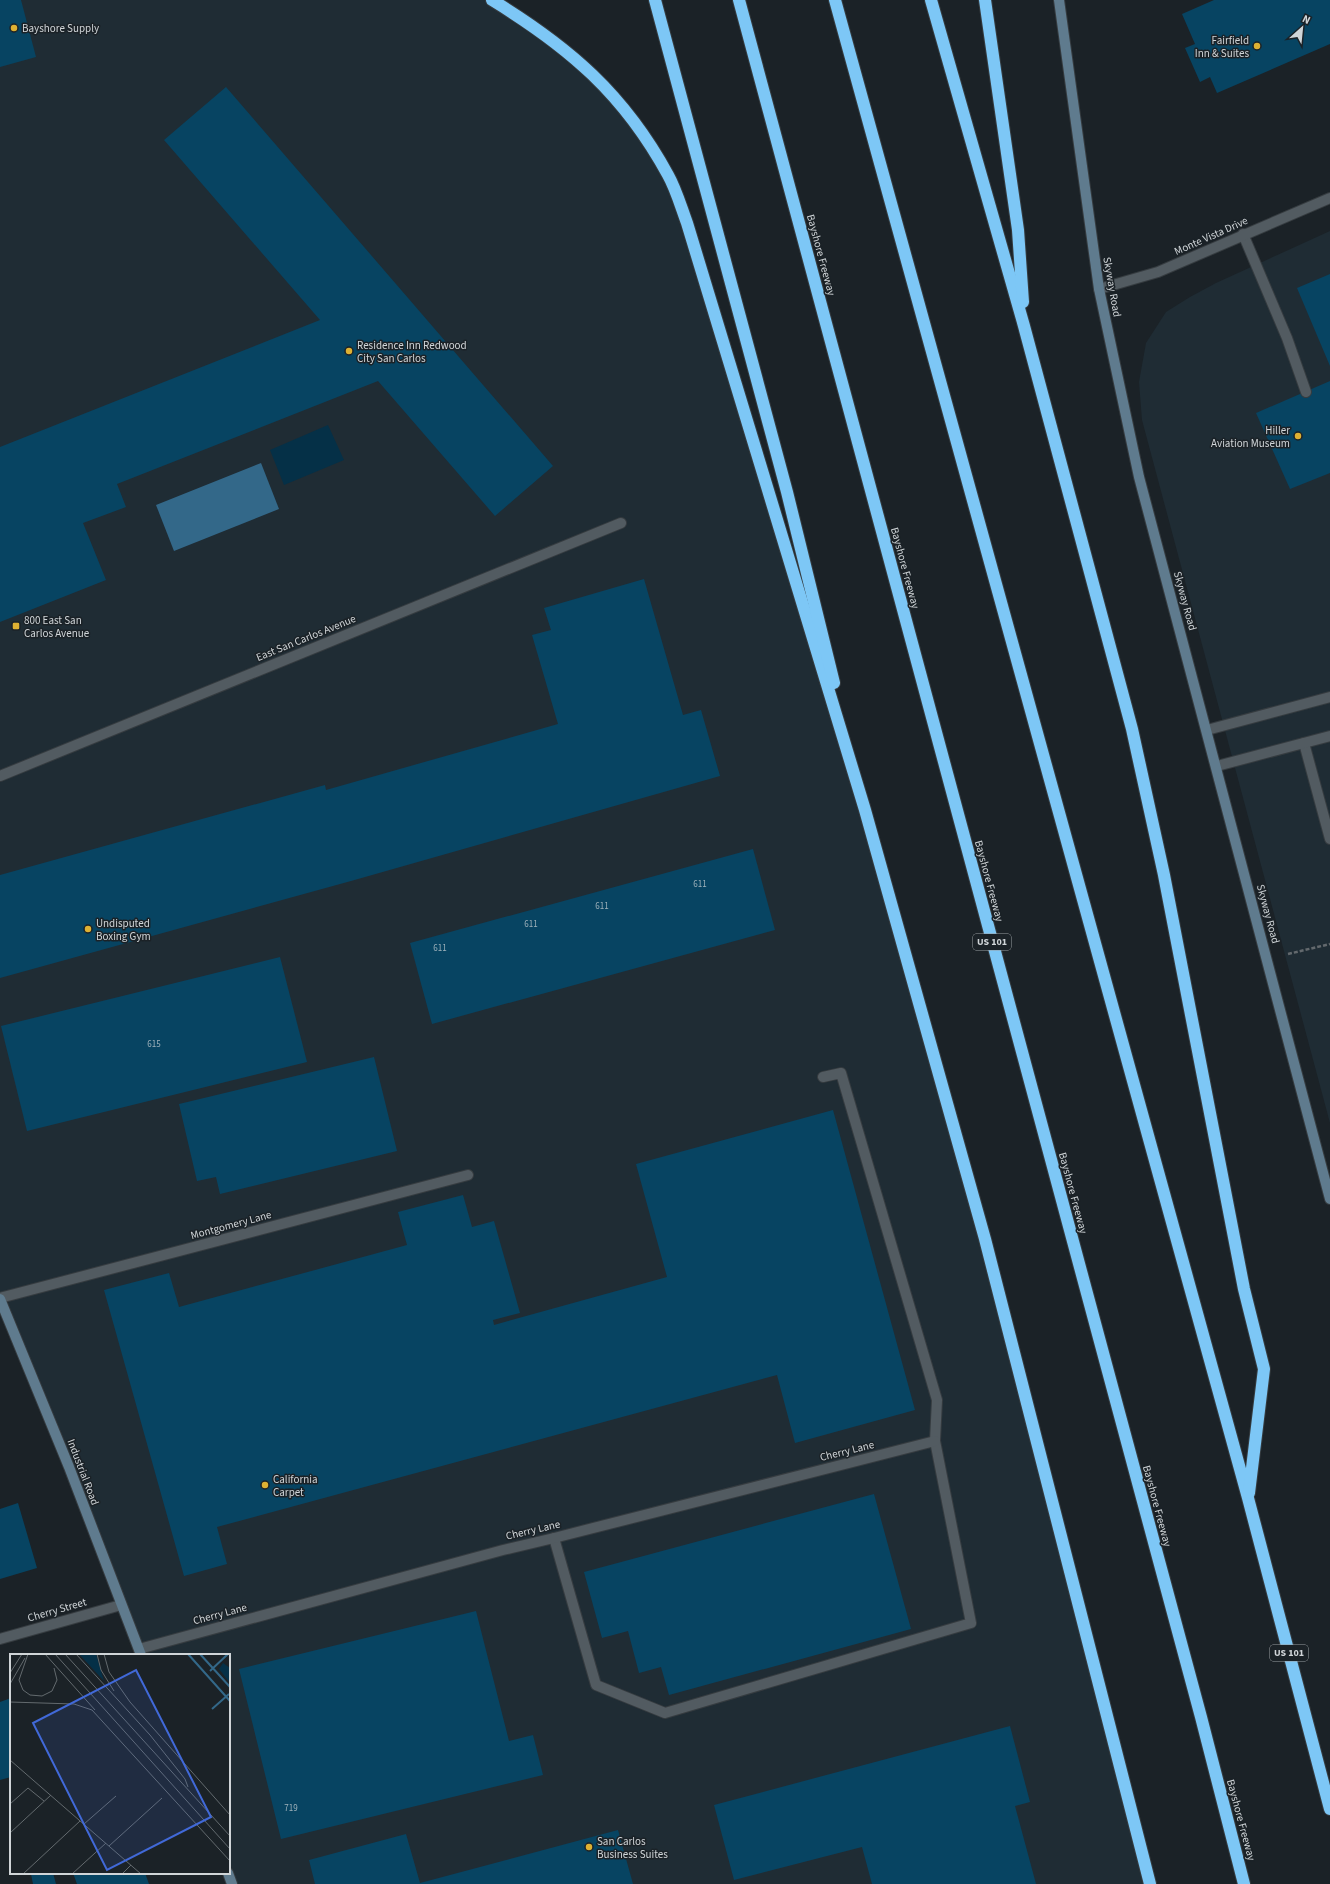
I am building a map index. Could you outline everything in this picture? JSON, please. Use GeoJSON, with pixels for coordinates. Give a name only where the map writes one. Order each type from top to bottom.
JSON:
{"type":"FeatureCollection","features":[{"type":"Feature","properties":{"kind":"highway"},"geometry":{"type":"LineString","coordinates":[[492,0],[526,21],[570,53],[608,89],[640,129],[668,176],[687,223],[865,810],[985,1240],[1150,1884]]}},
{"type":"Feature","properties":{"kind":"highway"},"geometry":{"type":"LineString","coordinates":[[655,0],[787,492],[865,810]]}},
{"type":"Feature","properties":{"kind":"highway","name":"Bayshore Freeway"},"geometry":{"type":"LineString","coordinates":[[739,0],[1244,1884]]}},
{"type":"Feature","properties":{"kind":"highway","name":"US 101"},"geometry":{"type":"LineString","coordinates":[[835,0],[1248,1498],[1330,1809]]}},
{"type":"Feature","properties":{"kind":"highway"},"geometry":{"type":"LineString","coordinates":[[931,0],[1024,326],[1141,764],[1244,1288],[1264,1369],[1248,1498]]}},
{"type":"Feature","properties":{"kind":"highway"},"geometry":{"type":"LineString","coordinates":[[984,0],[1018,230],[1024,326]]}},
{"type":"Feature","properties":{"kind":"street","name":"Skyway Road"},"geometry":{"type":"LineString","coordinates":[[1060,0],[1099,289],[1139,477],[1327,1174],[1330,1199]]}},
{"type":"Feature","properties":{"kind":"street","name":"Monte Vista Drive"},"geometry":{"type":"LineString","coordinates":[[1099,289],[1158,272],[1243,234],[1330,198]]}},
{"type":"Feature","properties":{"kind":"street"},"geometry":{"type":"LineString","coordinates":[[1243,234],[1287,338],[1306,392]]}},
{"type":"Feature","properties":{"kind":"street","name":"East San Carlos Avenue"},"geometry":{"type":"LineString","coordinates":[[0,776],[621,523]]}},
{"type":"Feature","properties":{"kind":"street"},"geometry":{"type":"LineString","coordinates":[[1207,730],[1330,698]]}},
{"type":"Feature","properties":{"kind":"street"},"geometry":{"type":"LineString","coordinates":[[1217,766],[1330,736]]}},
{"type":"Feature","properties":{"kind":"street"},"geometry":{"type":"LineString","coordinates":[[1304,743],[1330,839]]}},
{"type":"Feature","properties":{"kind":"street"},"geometry":{"type":"LineString","coordinates":[[554,1538],[596,1685],[665,1713],[971,1623],[935,1441],[937,1400],[846,1086],[841,1072],[823,1077]]}},
{"type":"Feature","properties":{"kind":"street","name":"Montgomery Lane"},"geometry":{"type":"LineString","coordinates":[[0,1298],[468,1175]]}},
{"type":"Feature","properties":{"kind":"street","name":"Industrial Road"},"geometry":{"type":"LineString","coordinates":[[0,1298],[69,1467],[140,1652]]}},
{"type":"Feature","properties":{"kind":"street","name":"Cherry Lane"},"geometry":{"type":"LineString","coordinates":[[140,1652],[503,1550],[935,1441]]}},
{"type":"Feature","properties":{"kind":"street","name":"Cherry Street"},"geometry":{"type":"LineString","coordinates":[[0,1639],[121,1605]]}},
{"type":"Feature","properties":{"kind":"street"},"geometry":{"type":"LineString","coordinates":[[228,1874],[232,1884]]}},
{"type":"Feature","properties":{"kind":"path"},"geometry":{"type":"LineString","coordinates":[[1286,954],[1330,944]]}},
{"type":"Feature","properties":{"kind":"shaded area"},"geometry":{"type":"Polygon","coordinates":[[[0,0],[492,0],[608,89],[668,175],[865,810],[1150,1884],[232,1884],[229,1874],[230,1654],[141,1654],[0,1299],[0,0]]]}},
{"type":"Feature","properties":{"kind":"shaded area"},"geometry":{"type":"Polygon","coordinates":[[[1330,231],[1330,1123],[1142,420],[1139,382],[1146,343],[1166,312],[1216,283],[1330,231]]]}},
{"type":"Feature","properties":{"kind":"shaded area"},"geometry":{"type":"Polygon","coordinates":[[[328,425],[344,460],[284,485],[270,450],[328,425]]]}},
{"type":"Feature","properties":{"kind":"shaded area"},"geometry":{"type":"Polygon","coordinates":[[[261,463],[279,509],[174,551],[156,505],[261,463]]]}},
{"type":"Feature","properties":{"kind":"building","name":"Bayshore Supply"},"geometry":{"type":"Polygon","coordinates":[[[0,0],[21,0],[36,57],[0,67],[0,0]]]}},
{"type":"Feature","properties":{"kind":"building","name":"Fairfield Inn & Suites"},"geometry":{"type":"Polygon","coordinates":[[[1214,0],[1330,0],[1330,44],[1217,93],[1210,77],[1200,82],[1185,48],[1195,44],[1182,14],[1214,0]]]}},
{"type":"Feature","properties":{"kind":"building","name":"Residence Inn Redwood City San Carlos"},"geometry":{"type":"Polygon","coordinates":[[[226,87],[553,466],[495,516],[378,381],[117,484],[126,507],[83,523],[106,580],[0,622],[0,447],[320,320],[164,140],[226,87]]]}},
{"type":"Feature","properties":{"kind":"building"},"geometry":{"type":"Polygon","coordinates":[[[1330,274],[1330,366],[1297,288],[1330,274]]]}},
{"type":"Feature","properties":{"kind":"building","name":"Hiller Aviation Museum"},"geometry":{"type":"Polygon","coordinates":[[[1330,381],[1330,473],[1290,489],[1256,413],[1330,381]]]}},
{"type":"Feature","properties":{"kind":"building"},"geometry":{"type":"Polygon","coordinates":[[[644,579],[683,715],[701,710],[720,776],[351,881],[0,978],[0,875],[325,785],[326,790],[558,724],[532,635],[551,630],[544,608],[644,579]]]}},
{"type":"Feature","properties":{"kind":"building"},"geometry":{"type":"Polygon","coordinates":[[[753,849],[775,930],[432,1024],[410,943],[753,849]]]}},
{"type":"Feature","properties":{"kind":"building"},"geometry":{"type":"Polygon","coordinates":[[[280,957],[307,1062],[27,1131],[1,1026],[280,957]]]}},
{"type":"Feature","properties":{"kind":"building"},"geometry":{"type":"Polygon","coordinates":[[[374,1057],[397,1151],[220,1194],[216,1177],[197,1181],[179,1104],[374,1057]]]}},
{"type":"Feature","properties":{"kind":"building"},"geometry":{"type":"Polygon","coordinates":[[[833,1110],[915,1410],[795,1443],[777,1375],[217,1527],[227,1564],[184,1576],[104,1290],[169,1273],[179,1307],[407,1245],[398,1212],[463,1195],[472,1227],[494,1221],[520,1313],[493,1320],[494,1325],[667,1277],[636,1164],[833,1110]]]}},
{"type":"Feature","properties":{"kind":"building"},"geometry":{"type":"Polygon","coordinates":[[[874,1494],[911,1629],[669,1695],[661,1667],[639,1673],[628,1631],[602,1638],[584,1572],[874,1494]]]}},
{"type":"Feature","properties":{"kind":"building"},"geometry":{"type":"Polygon","coordinates":[[[18,1503],[37,1568],[0,1579],[0,1509],[18,1503]]]}},
{"type":"Feature","properties":{"kind":"building"},"geometry":{"type":"Polygon","coordinates":[[[476,1611],[509,1741],[533,1735],[543,1775],[281,1839],[239,1669],[476,1611]]]}},
{"type":"Feature","properties":{"kind":"building"},"geometry":{"type":"Polygon","coordinates":[[[10,1698],[10,1777],[0,1780],[0,1702],[10,1698]]]}},
{"type":"Feature","properties":{"kind":"building"},"geometry":{"type":"Polygon","coordinates":[[[1010,1726],[1030,1802],[1015,1806],[1036,1884],[872,1884],[862,1847],[734,1880],[714,1805],[1010,1726]]]}},
{"type":"Feature","properties":{"kind":"building","name":"San Carlos Business Suites"},"geometry":{"type":"Polygon","coordinates":[[[618,1830],[633,1884],[315,1884],[309,1860],[406,1834],[420,1883],[618,1830]]]}},
{"type":"Feature","properties":{"kind":"building"},"geometry":{"type":"Polygon","coordinates":[[[31,1874],[53,1874],[56,1884],[33,1884],[31,1874]]]}},
{"type":"Feature","properties":{"kind":"building"},"geometry":{"type":"Polygon","coordinates":[[[73,1874],[145,1874],[149,1884],[77,1884],[73,1874]]]}},
{"type":"Feature","properties":{"kind":"place","name":"Bayshore Supply"},"geometry":{"type":"Point","coordinates":[14,28]}},
{"type":"Feature","properties":{"kind":"place","name":"Fairfield Inn & Suites"},"geometry":{"type":"Point","coordinates":[1257,46]}},
{"type":"Feature","properties":{"kind":"place","name":"Residence Inn Redwood City San Carlos"},"geometry":{"type":"Point","coordinates":[349,351]}},
{"type":"Feature","properties":{"kind":"place","name":"Hiller Aviation Museum"},"geometry":{"type":"Point","coordinates":[1298,436]}},
{"type":"Feature","properties":{"kind":"place","name":"800 East San Carlos Avenue"},"geometry":{"type":"Point","coordinates":[16,626]}},
{"type":"Feature","properties":{"kind":"place","name":"Undisputed Boxing Gym"},"geometry":{"type":"Point","coordinates":[88,929]}},
{"type":"Feature","properties":{"kind":"place","name":"California Carpet"},"geometry":{"type":"Point","coordinates":[265,1485]}},
{"type":"Feature","properties":{"kind":"place","name":"San Carlos Business Suites"},"geometry":{"type":"Point","coordinates":[589,1847]}}]}
